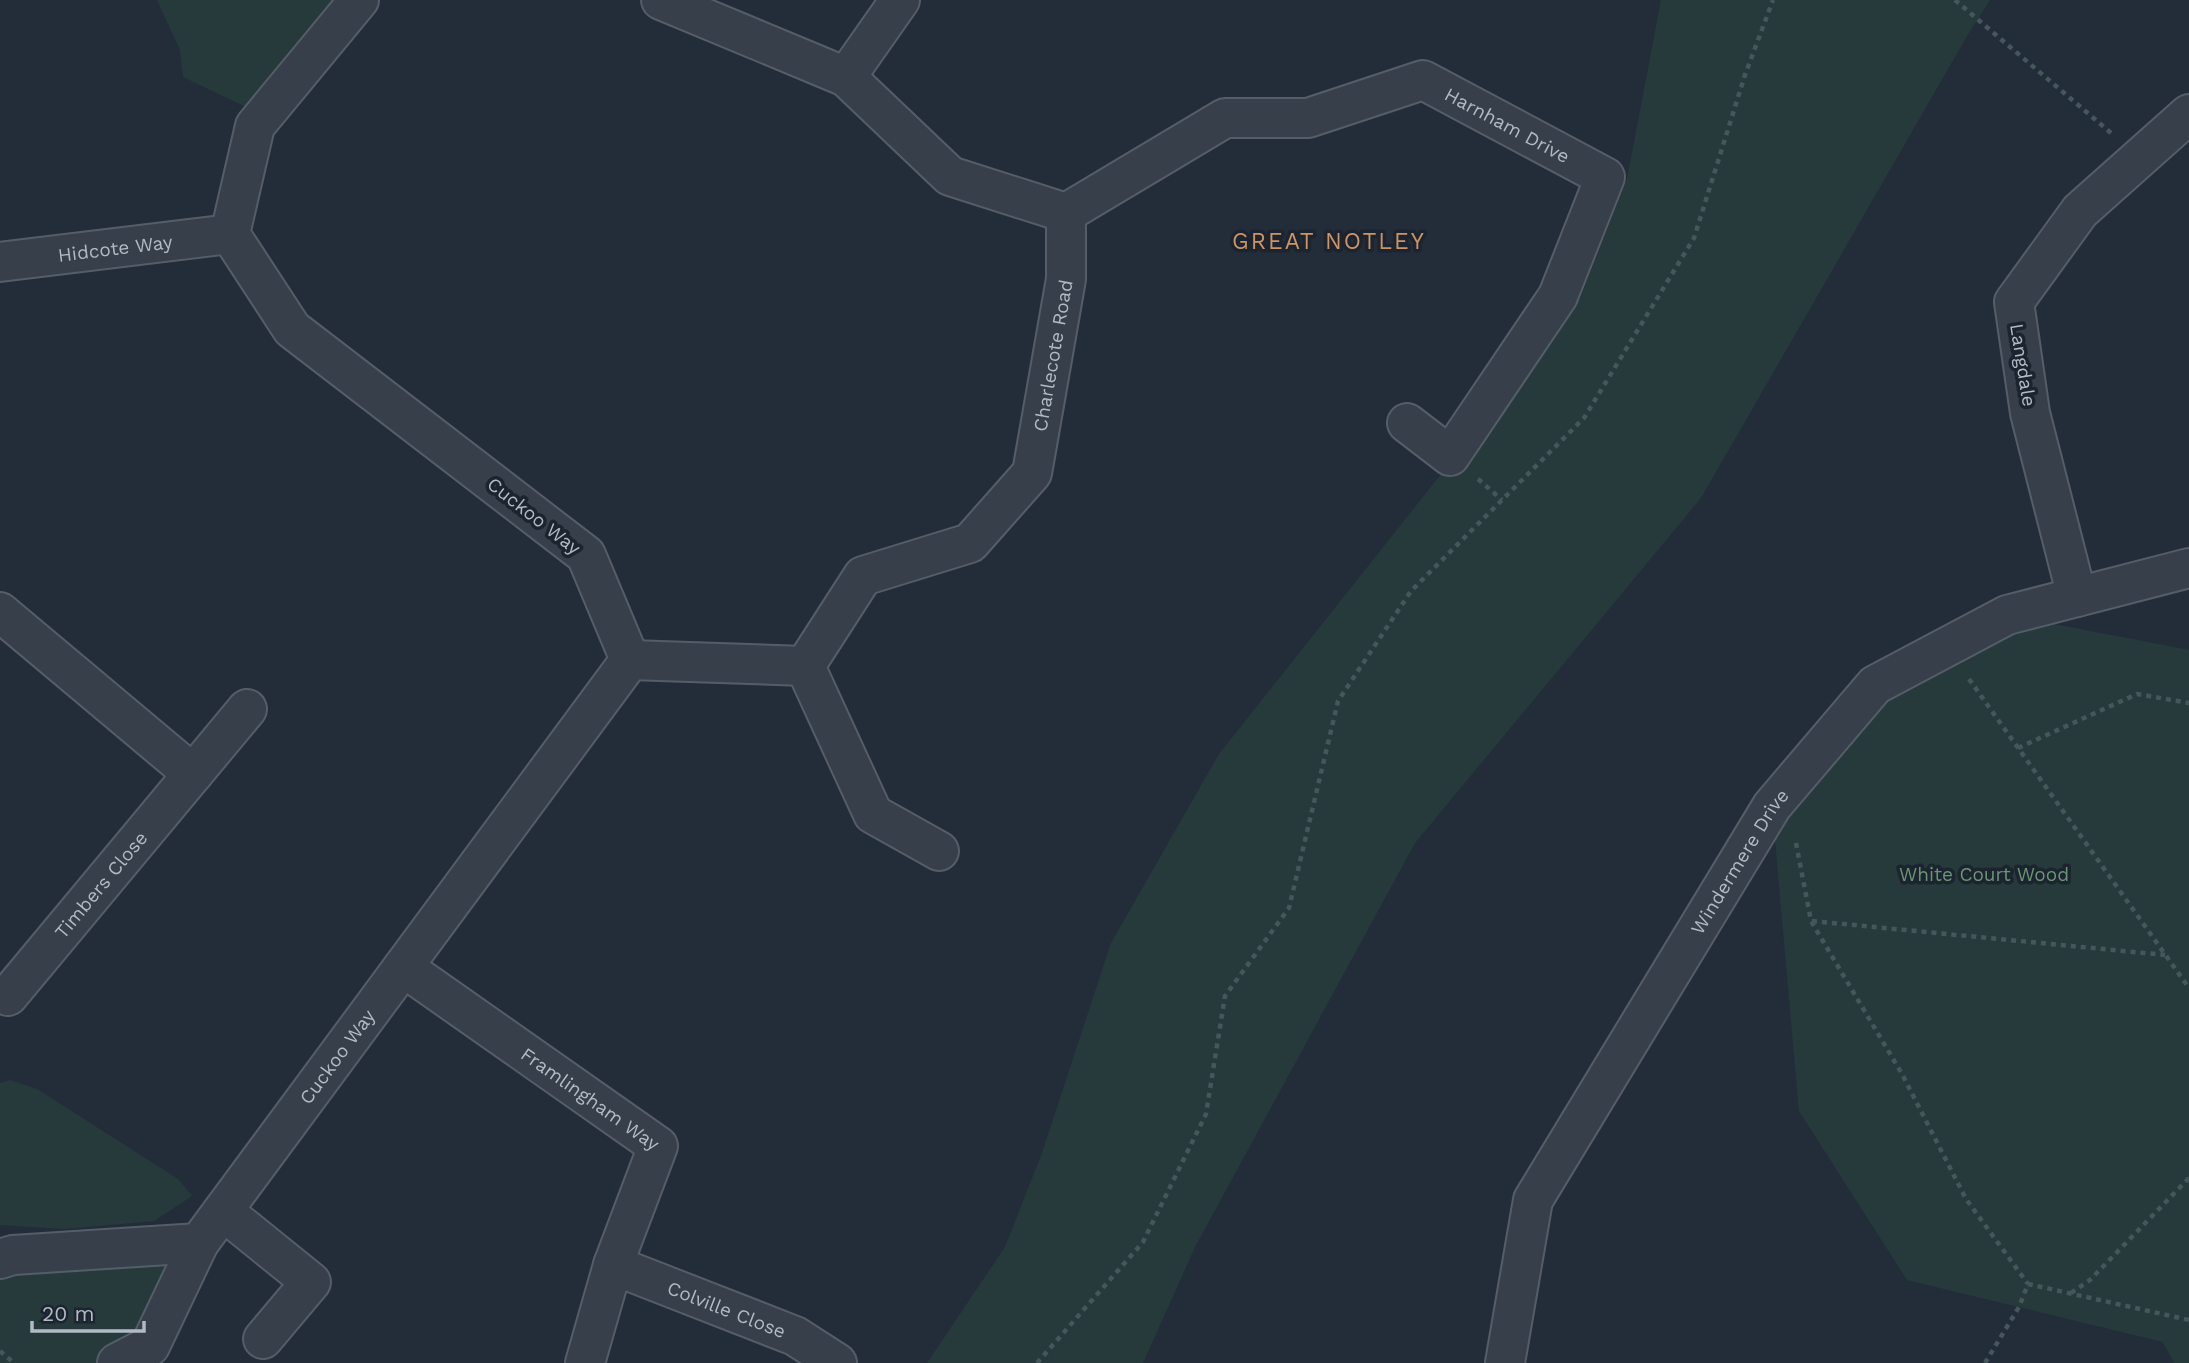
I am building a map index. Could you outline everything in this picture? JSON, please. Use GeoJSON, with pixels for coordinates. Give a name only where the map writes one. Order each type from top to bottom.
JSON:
{"type":"FeatureCollection","features":[{"type":"Feature","properties":{"kind":"street"},"geometry":{"type":"LineString","coordinates":[[230,234],[255,126],[359,0]]}},
{"type":"Feature","properties":{"kind":"street"},"geometry":{"type":"LineString","coordinates":[[662,0],[846,77],[950,176],[1066,213]]}},
{"type":"Feature","properties":{"kind":"street"},"geometry":{"type":"LineString","coordinates":[[846,77],[900,0]]}},
{"type":"Feature","properties":{"kind":"street","name":"Harnham Drive"},"geometry":{"type":"LineString","coordinates":[[1066,213],[1225,118],[1308,118],[1423,80],[1605,177],[1558,296],[1450,456],[1407,422]]}},
{"type":"Feature","properties":{"kind":"street","name":"Langdale"},"geometry":{"type":"LineString","coordinates":[[2077,597],[2030,413],[2014,302],[2080,211],[2189,114]]}},
{"type":"Feature","properties":{"kind":"street","name":"Charlecote Road"},"geometry":{"type":"LineString","coordinates":[[805,667],[863,576],[970,543],[1032,473],[1066,279],[1066,213]]}},
{"type":"Feature","properties":{"kind":"street","name":"Hidcote Way"},"geometry":{"type":"LineString","coordinates":[[0,262],[230,234]]}},
{"type":"Feature","properties":{"kind":"street","name":"Cuckoo Way"},"geometry":{"type":"LineString","coordinates":[[117,1363],[150,1346],[199,1243],[630,660],[586,555],[292,328],[230,234]]}},
{"type":"Feature","properties":{"kind":"street","name":"Windermere Drive"},"geometry":{"type":"LineString","coordinates":[[1505,1363],[1533,1200],[1772,806],[1875,685],[2007,615],[2189,568]]}},
{"type":"Feature","properties":{"kind":"street"},"geometry":{"type":"LineString","coordinates":[[0,612],[193,774]]}},
{"type":"Feature","properties":{"kind":"street"},"geometry":{"type":"LineString","coordinates":[[630,660],[805,667],[873,814],[940,851]]}},
{"type":"Feature","properties":{"kind":"street","name":"Timbers Close"},"geometry":{"type":"LineString","coordinates":[[8,996],[247,709]]}},
{"type":"Feature","properties":{"kind":"street","name":"Framlingham Way"},"geometry":{"type":"LineString","coordinates":[[403,967],[658,1146],[613,1265],[584,1363]]}},
{"type":"Feature","properties":{"kind":"street"},"geometry":{"type":"LineString","coordinates":[[223,1210],[311,1282],[263,1339]]}},
{"type":"Feature","properties":{"kind":"street"},"geometry":{"type":"LineString","coordinates":[[0,1259],[13,1255],[199,1243]]}},
{"type":"Feature","properties":{"kind":"street","name":"Colville Close"},"geometry":{"type":"LineString","coordinates":[[613,1265],[795,1336],[837,1363]]}},
{"type":"Feature","properties":{"kind":"path"},"geometry":{"type":"LineString","coordinates":[[1037,1363],[1143,1242],[1206,1114],[1226,996],[1289,908],[1338,701],[1411,591],[1584,418],[1694,238],[1745,75],[1773,0]]}},
{"type":"Feature","properties":{"kind":"path"},"geometry":{"type":"LineString","coordinates":[[1955,0],[2140,157]]}},
{"type":"Feature","properties":{"kind":"path"},"geometry":{"type":"LineString","coordinates":[[1946,647],[2189,988]]}},
{"type":"Feature","properties":{"kind":"path"},"geometry":{"type":"LineString","coordinates":[[2018,748],[2137,694],[2189,703]]}},
{"type":"Feature","properties":{"kind":"path"},"geometry":{"type":"LineString","coordinates":[[1785,790],[1811,921],[1902,1074],[1966,1199],[2028,1284],[2189,1320]]}},
{"type":"Feature","properties":{"kind":"path"},"geometry":{"type":"LineString","coordinates":[[1811,921],[2165,955]]}},
{"type":"Feature","properties":{"kind":"path"},"geometry":{"type":"LineString","coordinates":[[2071,1293],[2090,1280],[2189,1178]]}},
{"type":"Feature","properties":{"kind":"path"},"geometry":{"type":"LineString","coordinates":[[1985,1363],[2019,1307],[2028,1284]]}},
{"type":"Feature","properties":{"kind":"path"},"geometry":{"type":"LineString","coordinates":[[0,1351],[14,1363]]}},
{"type":"Feature","properties":{"kind":"green space"},"geometry":{"type":"Polygon","coordinates":[[[157,0],[340,0],[250,109],[183,77],[180,50],[157,0]]]}},
{"type":"Feature","properties":{"kind":"green space"},"geometry":{"type":"Polygon","coordinates":[[[1661,0],[1990,0],[1701,498],[1415,843],[1195,1247],[1143,1363],[927,1363],[1005,1247],[1042,1153],[1111,943],[1219,754],[1580,299],[1627,179],[1661,0]]]}},
{"type":"Feature","properties":{"kind":"green space","name":"White Court Wood"},"geometry":{"type":"Polygon","coordinates":[[[2007,615],[2189,650],[2189,1363],[2174,1363],[2163,1342],[1907,1280],[1799,1111],[1772,806],[1875,685],[2007,615]]]}},
{"type":"Feature","properties":{"kind":"green space"},"geometry":{"type":"Polygon","coordinates":[[[10,1080],[37,1089],[178,1179],[192,1196],[154,1221],[65,1229],[0,1225],[0,1083],[10,1080]]]}},
{"type":"Feature","properties":{"kind":"green space"},"geometry":{"type":"Polygon","coordinates":[[[185,1250],[150,1363],[0,1363],[0,1268],[185,1250]]]}},
{"type":"Feature","properties":{"kind":"district","name":"GREAT NOTLEY"},"geometry":{"type":"Point","coordinates":[1329,241]}}]}
